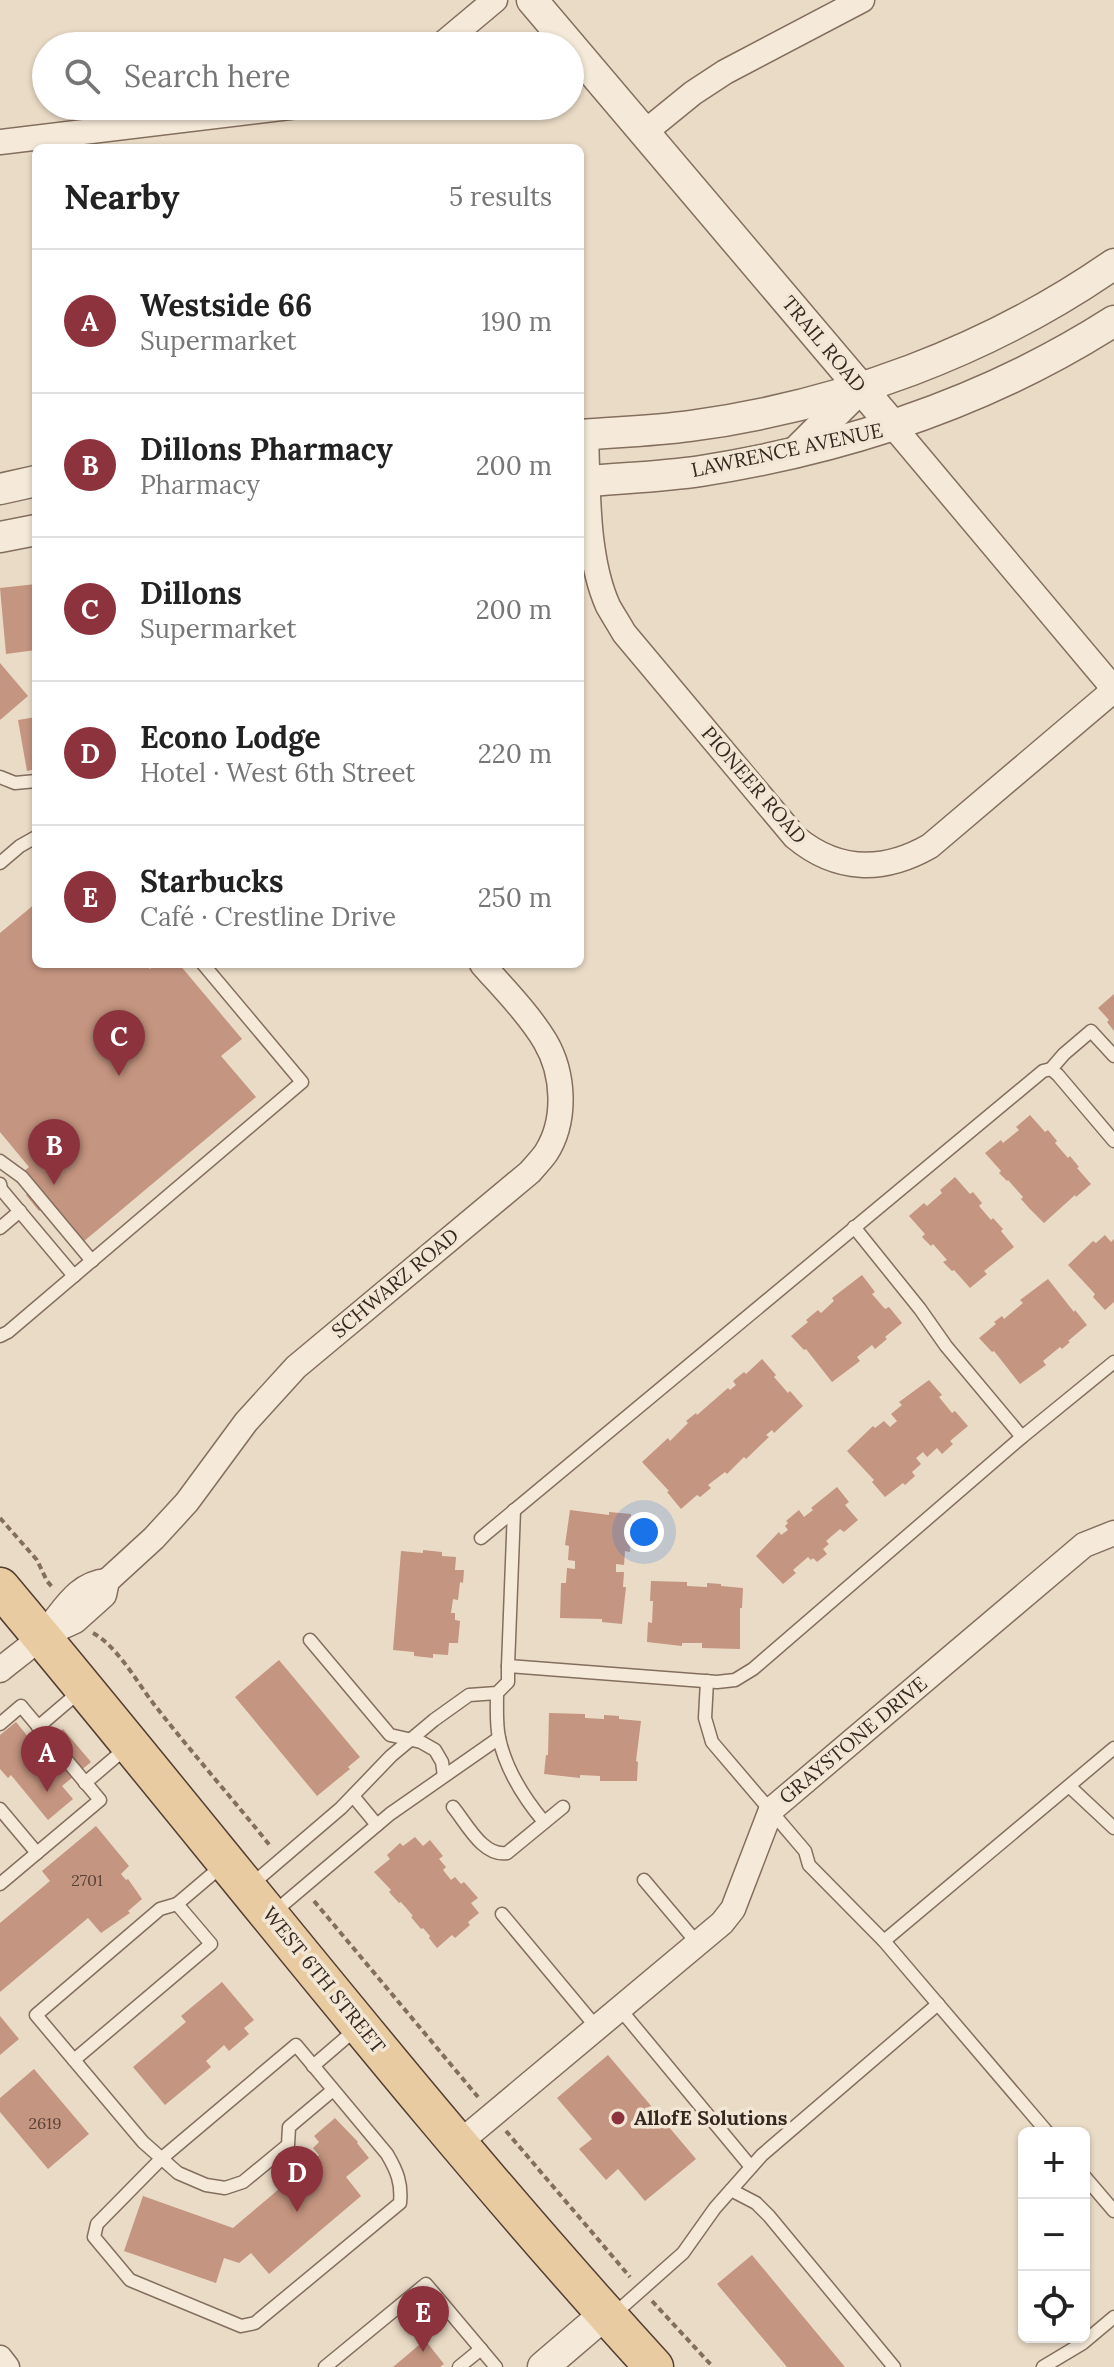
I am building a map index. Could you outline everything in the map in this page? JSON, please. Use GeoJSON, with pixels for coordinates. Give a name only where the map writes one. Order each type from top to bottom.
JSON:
{"type":"FeatureCollection","features":[{"type":"Feature","properties":{"kind":"main road","name":"WEST 6TH STREET"},"geometry":{"type":"LineString","coordinates":[[0,1587],[459,2143],[654,2367]]}},
{"type":"Feature","properties":{"kind":"street"},"geometry":{"type":"LineString","coordinates":[[457,32],[495,0]]}},
{"type":"Feature","properties":{"kind":"street","name":"TRAIL ROAD"},"geometry":{"type":"LineString","coordinates":[[532,0],[559,32]]}},
{"type":"Feature","properties":{"kind":"street"},"geometry":{"type":"LineString","coordinates":[[645,132],[725,72],[862,0]]}},
{"type":"Feature","properties":{"kind":"street","name":"TRAIL ROAD"},"geometry":{"type":"LineString","coordinates":[[584,61],[1114,690]]}},
{"type":"Feature","properties":{"kind":"street"},"geometry":{"type":"LineString","coordinates":[[0,142],[182,120]]}},
{"type":"Feature","properties":{"kind":"street","name":"LAWRENCE AVENUE"},"geometry":{"type":"LineString","coordinates":[[584,434],[688,426],[778,409],[860,388],[942,358],[989,336],[1055,301],[1114,264]]}},
{"type":"Feature","properties":{"kind":"street","name":"LAWRENCE AVENUE"},"geometry":{"type":"LineString","coordinates":[[584,481],[700,471],[848,440],[999,385],[1114,321]]}},
{"type":"Feature","properties":{"kind":"street"},"geometry":{"type":"LineString","coordinates":[[796,452],[860,388]]}},
{"type":"Feature","properties":{"kind":"street","name":"PIONEER ROAD"},"geometry":{"type":"LineString","coordinates":[[584,481],[599,579],[608,605],[624,633],[795,837],[813,852],[836,862],[880,865],[910,858],[930,846],[1114,690]]}},
{"type":"Feature","properties":{"kind":"street"},"geometry":{"type":"LineString","coordinates":[[0,489],[32,482]]}},
{"type":"Feature","properties":{"kind":"street"},"geometry":{"type":"LineString","coordinates":[[0,537],[32,531]]}},
{"type":"Feature","properties":{"kind":"street","name":"SCHWARZ ROAD"},"geometry":{"type":"LineString","coordinates":[[0,1670],[42,1636],[62,1607],[92,1582],[107,1581],[154,1538],[187,1502],[246,1422],[296,1367],[530,1172],[546,1152],[560,1111],[555,1063],[544,1040],[485,968]]}},
{"type":"Feature","properties":{"kind":"street","name":"GRAYSTONE DRIVE"},"geometry":{"type":"LineString","coordinates":[[459,2143],[722,1923],[733,1909],[771,1810],[1084,1545],[1114,1533]]}},
{"type":"Feature","properties":{"kind":"street"},"geometry":{"type":"LineString","coordinates":[[543,2367],[607,2316]]}},
{"type":"Feature","properties":{"kind":"street"},"geometry":{"type":"LineString","coordinates":[[0,2358],[7,2367]]}},
{"type":"Feature","properties":{"kind":"lane"},"geometry":{"type":"LineString","coordinates":[[0,777],[15,783],[32,781]]}},
{"type":"Feature","properties":{"kind":"lane"},"geometry":{"type":"LineString","coordinates":[[0,863],[32,839]]}},
{"type":"Feature","properties":{"kind":"lane"},"geometry":{"type":"LineString","coordinates":[[0,1336],[302,1082],[206,968]]}},
{"type":"Feature","properties":{"kind":"lane"},"geometry":{"type":"LineString","coordinates":[[481,1538],[1043,1071],[1051,1069],[1091,1031],[1114,1056]]}},
{"type":"Feature","properties":{"kind":"lane"},"geometry":{"type":"LineString","coordinates":[[1051,1069],[1114,1141]]}},
{"type":"Feature","properties":{"kind":"lane"},"geometry":{"type":"LineString","coordinates":[[0,1161],[22,1177],[92,1261]]}},
{"type":"Feature","properties":{"kind":"lane"},"geometry":{"type":"LineString","coordinates":[[0,1184],[74,1276]]}},
{"type":"Feature","properties":{"kind":"lane"},"geometry":{"type":"LineString","coordinates":[[0,1228],[20,1211]]}},
{"type":"Feature","properties":{"kind":"lane"},"geometry":{"type":"LineString","coordinates":[[854,1227],[946,1346],[1022,1437]]}},
{"type":"Feature","properties":{"kind":"lane"},"geometry":{"type":"LineString","coordinates":[[508,1666],[707,1681],[735,1680],[753,1669],[1022,1437],[1114,1362]]}},
{"type":"Feature","properties":{"kind":"lane"},"geometry":{"type":"LineString","coordinates":[[249,1888],[353,1796],[410,1740],[469,1695],[497,1693],[508,1682],[514,1510]]}},
{"type":"Feature","properties":{"kind":"lane"},"geometry":{"type":"LineString","coordinates":[[310,1640],[390,1735],[421,1742],[435,1750],[442,1762],[444,1776]]}},
{"type":"Feature","properties":{"kind":"lane"},"geometry":{"type":"LineString","coordinates":[[707,1681],[705,1718],[712,1742],[805,1851],[809,1865],[884,1941],[1043,2127]]}},
{"type":"Feature","properties":{"kind":"lane"},"geometry":{"type":"LineString","coordinates":[[38,1727],[85,1688]]}},
{"type":"Feature","properties":{"kind":"lane"},"geometry":{"type":"LineString","coordinates":[[497,1693],[499,1738],[520,1790],[544,1822]]}},
{"type":"Feature","properties":{"kind":"lane"},"geometry":{"type":"LineString","coordinates":[[0,1884],[100,1800],[21,1706],[1,1721]]}},
{"type":"Feature","properties":{"kind":"lane"},"geometry":{"type":"LineString","coordinates":[[333,2090],[289,2127],[288,2145],[243,2182],[225,2188],[206,2185],[178,2173],[143,2142],[36,2015],[160,1909],[249,1888],[303,1887],[377,1825],[499,1738]]}},
{"type":"Feature","properties":{"kind":"lane"},"geometry":{"type":"LineString","coordinates":[[85,1783],[132,1744]]}},
{"type":"Feature","properties":{"kind":"lane"},"geometry":{"type":"LineString","coordinates":[[884,1941],[1114,1748]]}},
{"type":"Feature","properties":{"kind":"lane"},"geometry":{"type":"LineString","coordinates":[[1069,1786],[1114,1828]]}},
{"type":"Feature","properties":{"kind":"lane"},"geometry":{"type":"LineString","coordinates":[[353,1796],[377,1825]]}},
{"type":"Feature","properties":{"kind":"lane"},"geometry":{"type":"LineString","coordinates":[[453,1807],[488,1850],[497,1855],[507,1853],[563,1807]]}},
{"type":"Feature","properties":{"kind":"lane"},"geometry":{"type":"LineString","coordinates":[[0,1809],[37,1853]]}},
{"type":"Feature","properties":{"kind":"lane"},"geometry":{"type":"LineString","coordinates":[[644,1880],[698,1944]]}},
{"type":"Feature","properties":{"kind":"lane"},"geometry":{"type":"LineString","coordinates":[[74,2060],[211,1944],[177,1904]]}},
{"type":"Feature","properties":{"kind":"lane"},"geometry":{"type":"LineString","coordinates":[[502,1914],[597,2028]]}},
{"type":"Feature","properties":{"kind":"lane"},"geometry":{"type":"LineString","coordinates":[[607,2316],[683,2253],[697,2231],[762,2155],[938,2004]]}},
{"type":"Feature","properties":{"kind":"lane"},"geometry":{"type":"LineString","coordinates":[[620,2009],[751,2167]]}},
{"type":"Feature","properties":{"kind":"lane"},"geometry":{"type":"LineString","coordinates":[[313,2066],[361,2025]]}},
{"type":"Feature","properties":{"kind":"lane"},"geometry":{"type":"LineString","coordinates":[[296,2045],[313,2066],[387,2154],[402,2185],[400,2203],[255,2323],[241,2326],[130,2280],[94,2237],[97,2224],[162,2158],[296,2045]]}},
{"type":"Feature","properties":{"kind":"lane"},"geometry":{"type":"LineString","coordinates":[[1090,2183],[1114,2211]]}},
{"type":"Feature","properties":{"kind":"lane"},"geometry":{"type":"LineString","coordinates":[[731,2190],[756,2203],[769,2216],[894,2367]]}},
{"type":"Feature","properties":{"kind":"lane"},"geometry":{"type":"LineString","coordinates":[[325,2367],[426,2284],[496,2367]]}},
{"type":"Feature","properties":{"kind":"lane"},"geometry":{"type":"LineString","coordinates":[[1043,2367],[1083,2343],[1114,2317]]}},
{"type":"Feature","properties":{"kind":"lane"},"geometry":{"type":"LineString","coordinates":[[459,2367],[481,2349]]}},
{"type":"Feature","properties":{"kind":"path"},"geometry":{"type":"LineString","coordinates":[[0,1518],[37,1560],[54,1589]]}},
{"type":"Feature","properties":{"kind":"path"},"geometry":{"type":"LineString","coordinates":[[89,1631],[100,1637],[123,1663],[281,1859]]}},
{"type":"Feature","properties":{"kind":"path"},"geometry":{"type":"LineString","coordinates":[[303,1887],[642,2290],[713,2367]]}},
{"type":"Feature","properties":{"kind":"building"},"geometry":{"type":"Polygon","coordinates":[[[32,584],[32,651],[6,654],[0,588],[32,584]]]}},
{"type":"Feature","properties":{"kind":"building"},"geometry":{"type":"Polygon","coordinates":[[[0,663],[28,696],[0,720],[0,663]]]}},
{"type":"Feature","properties":{"kind":"building"},"geometry":{"type":"Polygon","coordinates":[[[32,718],[32,770],[27,771],[18,720],[32,718]]]}},
{"type":"Feature","properties":{"kind":"building"},"geometry":{"type":"Polygon","coordinates":[[[32,906],[32,968],[182,968],[242,1039],[221,1056],[256,1097],[83,1242],[49,1202],[39,1211],[26,1195],[36,1187],[23,1172],[29,1167],[0,1132],[0,933],[32,906]]]}},
{"type":"Feature","properties":{"kind":"building"},"geometry":{"type":"Polygon","coordinates":[[[1114,994],[1114,1031],[1098,1008],[1114,994]]]}},
{"type":"Feature","properties":{"kind":"building"},"geometry":{"type":"Polygon","coordinates":[[[1030,1115],[1045,1132],[1048,1130],[1057,1141],[1055,1143],[1068,1158],[1070,1156],[1091,1184],[1044,1223],[985,1153],[1019,1130],[1016,1127],[1030,1115]]]}},
{"type":"Feature","properties":{"kind":"building"},"geometry":{"type":"Polygon","coordinates":[[[955,1177],[970,1194],[973,1192],[982,1203],[979,1206],[1003,1229],[1001,1231],[1014,1247],[984,1271],[987,1274],[970,1288],[943,1262],[947,1260],[922,1237],[925,1234],[909,1216],[924,1203],[927,1206],[955,1177]]]}},
{"type":"Feature","properties":{"kind":"building"},"geometry":{"type":"Polygon","coordinates":[[[1105,1235],[1111,1242],[1114,1239],[1114,1302],[1105,1310],[1093,1297],[1095,1294],[1068,1265],[1093,1241],[1096,1243],[1105,1235]]]}},
{"type":"Feature","properties":{"kind":"building"},"geometry":{"type":"Polygon","coordinates":[[[862,1275],[875,1292],[872,1294],[885,1309],[889,1307],[902,1323],[875,1349],[872,1345],[857,1357],[860,1361],[832,1382],[806,1349],[791,1336],[862,1275]]]}},
{"type":"Feature","properties":{"kind":"building"},"geometry":{"type":"Polygon","coordinates":[[[1048,1279],[1087,1325],[1062,1349],[1060,1347],[1043,1361],[1046,1365],[1020,1384],[994,1351],[979,1338],[996,1324],[994,1322],[1002,1316],[1004,1319],[1023,1303],[1020,1300],[1048,1279]]]}},
{"type":"Feature","properties":{"kind":"building"},"geometry":{"type":"Polygon","coordinates":[[[762,1359],[776,1375],[774,1377],[803,1406],[774,1433],[772,1430],[766,1435],[769,1437],[746,1459],[744,1457],[727,1474],[725,1472],[708,1485],[711,1488],[681,1509],[642,1462],[668,1438],[670,1441],[688,1423],[686,1421],[736,1385],[733,1381],[762,1359]]]}},
{"type":"Feature","properties":{"kind":"building"},"geometry":{"type":"Polygon","coordinates":[[[929,1380],[952,1413],[955,1411],[968,1426],[950,1441],[953,1444],[942,1454],[937,1448],[927,1457],[923,1452],[916,1458],[921,1464],[912,1472],[915,1476],[885,1497],[847,1451],[873,1426],[875,1428],[884,1421],[890,1427],[897,1421],[891,1414],[902,1405],[899,1402],[929,1380]]]}},
{"type":"Feature","properties":{"kind":"building"},"geometry":{"type":"Polygon","coordinates":[[[837,1487],[849,1502],[845,1505],[858,1520],[826,1541],[829,1544],[823,1549],[827,1554],[817,1562],[808,1557],[783,1584],[756,1556],[779,1532],[781,1535],[788,1530],[786,1521],[799,1510],[804,1517],[837,1487]]]}},
{"type":"Feature","properties":{"kind":"building"},"geometry":{"type":"Polygon","coordinates":[[[570,1510],[609,1515],[609,1512],[631,1514],[630,1552],[625,1551],[624,1565],[616,1564],[616,1572],[624,1572],[623,1587],[626,1587],[622,1624],[602,1622],[602,1619],[560,1618],[561,1583],[566,1583],[567,1568],[575,1569],[575,1561],[568,1560],[569,1546],[565,1545],[570,1510]]]}},
{"type":"Feature","properties":{"kind":"building"},"geometry":{"type":"Polygon","coordinates":[[[423,1550],[456,1557],[455,1570],[464,1570],[458,1600],[453,1599],[451,1613],[455,1613],[455,1620],[460,1621],[458,1643],[449,1643],[448,1655],[433,1654],[433,1658],[393,1650],[401,1551],[423,1553],[423,1550]]]}},
{"type":"Feature","properties":{"kind":"building"},"geometry":{"type":"Polygon","coordinates":[[[651,1581],[743,1588],[740,1649],[702,1648],[702,1643],[682,1643],[682,1646],[647,1642],[648,1622],[652,1623],[651,1581]]]}},
{"type":"Feature","properties":{"kind":"building"},"geometry":{"type":"Polygon","coordinates":[[[279,1660],[360,1757],[317,1796],[235,1697],[279,1660]]]}},
{"type":"Feature","properties":{"kind":"building"},"geometry":{"type":"Polygon","coordinates":[[[549,1713],[585,1714],[585,1718],[604,1719],[604,1715],[619,1716],[619,1719],[641,1721],[637,1781],[600,1781],[600,1776],[580,1775],[580,1778],[544,1774],[548,1755],[549,1713]]]}},
{"type":"Feature","properties":{"kind":"building"},"geometry":{"type":"Polygon","coordinates":[[[16,1722],[39,1750],[63,1729],[91,1762],[62,1786],[73,1799],[48,1820],[11,1775],[8,1778],[0,1769],[0,1735],[16,1722]]]}},
{"type":"Feature","properties":{"kind":"building"},"geometry":{"type":"Polygon","coordinates":[[[96,1826],[129,1866],[121,1874],[142,1899],[128,1911],[130,1913],[101,1933],[88,1918],[0,1992],[0,1923],[50,1881],[42,1871],[96,1826]]]}},
{"type":"Feature","properties":{"kind":"building"},"geometry":{"type":"Polygon","coordinates":[[[415,1837],[423,1846],[430,1840],[443,1856],[439,1859],[451,1880],[455,1877],[461,1884],[464,1882],[478,1898],[471,1903],[479,1913],[468,1922],[470,1925],[437,1948],[374,1872],[390,1859],[387,1855],[400,1843],[403,1846],[415,1837]]]}},
{"type":"Feature","properties":{"kind":"building"},"geometry":{"type":"Polygon","coordinates":[[[222,1982],[254,2020],[244,2028],[249,2034],[229,2051],[224,2045],[206,2061],[211,2067],[165,2105],[133,2067],[186,2022],[181,2016],[222,1982]]]}},
{"type":"Feature","properties":{"kind":"building"},"geometry":{"type":"Polygon","coordinates":[[[0,2016],[19,2039],[0,2055],[0,2016]]]}},
{"type":"Feature","properties":{"kind":"building","name":"AllofE Solutions"},"geometry":{"type":"Polygon","coordinates":[[[608,2055],[696,2159],[645,2201],[618,2169],[606,2180],[579,2149],[592,2139],[557,2098],[608,2055]]]}},
{"type":"Feature","properties":{"kind":"building"},"geometry":{"type":"Polygon","coordinates":[[[34,2069],[89,2134],[48,2169],[0,2112],[0,2098],[34,2069]]]}},
{"type":"Feature","properties":{"kind":"building"},"geometry":{"type":"Polygon","coordinates":[[[335,2118],[369,2158],[346,2177],[361,2196],[269,2274],[251,2253],[239,2263],[224,2258],[216,2283],[124,2251],[143,2196],[233,2228],[319,2155],[313,2148],[319,2142],[314,2136],[335,2118]]]}},
{"type":"Feature","properties":{"kind":"building"},"geometry":{"type":"Polygon","coordinates":[[[752,2255],[845,2367],[787,2367],[717,2284],[752,2255]]]}},
{"type":"Feature","properties":{"kind":"building"},"geometry":{"type":"Polygon","coordinates":[[[425,2340],[444,2364],[440,2367],[393,2367],[425,2340]]]}},
{"type":"Feature","properties":{"kind":"place","name":"Dillons"},"geometry":{"type":"Point","coordinates":[119,1076]}},
{"type":"Feature","properties":{"kind":"place","name":"Dillons Pharmacy"},"geometry":{"type":"Point","coordinates":[54,1185]}},
{"type":"Feature","properties":{"kind":"place","name":"Westside 66"},"geometry":{"type":"Point","coordinates":[47,1792]}},
{"type":"Feature","properties":{"kind":"place","name":"AllofE Solutions"},"geometry":{"type":"Point","coordinates":[618,2118]}},
{"type":"Feature","properties":{"kind":"place","name":"Econo Lodge"},"geometry":{"type":"Point","coordinates":[297,2212]}},
{"type":"Feature","properties":{"kind":"place","name":"Starbucks"},"geometry":{"type":"Point","coordinates":[423,2352]}}]}
